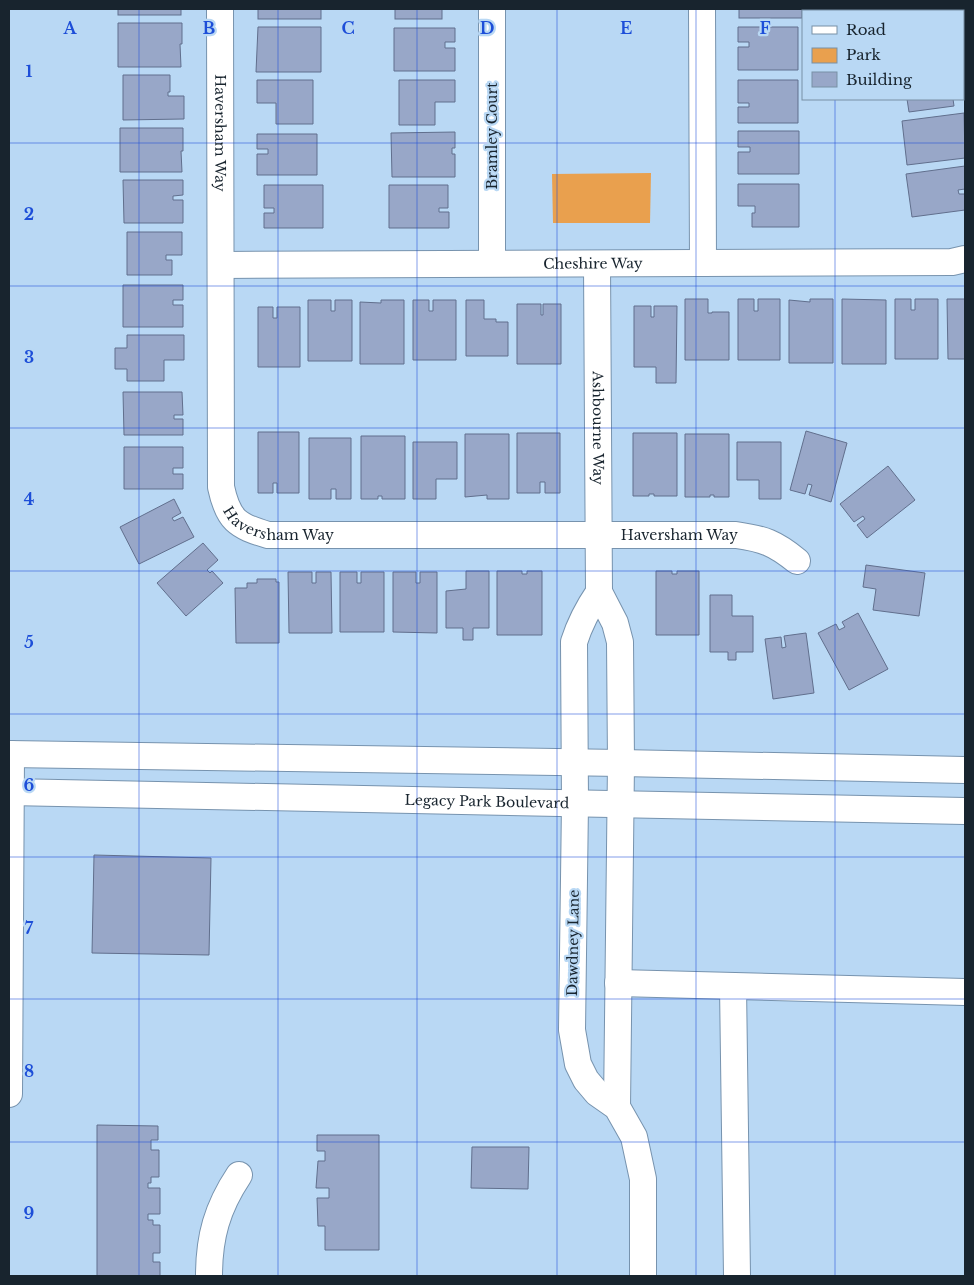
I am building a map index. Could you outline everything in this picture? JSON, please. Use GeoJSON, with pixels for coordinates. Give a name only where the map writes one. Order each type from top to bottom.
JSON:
{"type":"FeatureCollection","features":[{"type":"Feature","properties":{"kind":"street","name":"Haversham Way"},"geometry":{"type":"LineString","coordinates":[[220,9],[221,488],[225,506],[235,521],[249,530],[268,535],[736,535],[757,538],[773,543],[797,561]]}},
{"type":"Feature","properties":{"kind":"street","name":"Bramley Court"},"geometry":{"type":"LineString","coordinates":[[492,9],[492,263]]}},
{"type":"Feature","properties":{"kind":"street"},"geometry":{"type":"LineString","coordinates":[[702,9],[703,262]]}},
{"type":"Feature","properties":{"kind":"street","name":"Cheshire Way"},"geometry":{"type":"LineString","coordinates":[[222,265],[952,262],[965,259]]}},
{"type":"Feature","properties":{"kind":"street","name":"Ashbourne Way"},"geometry":{"type":"LineString","coordinates":[[596,264],[599,592],[615,623],[620,642],[621,803]]}},
{"type":"Feature","properties":{"kind":"street"},"geometry":{"type":"LineString","coordinates":[[575,762],[574,642],[588,607],[599,592]]}},
{"type":"Feature","properties":{"kind":"street"},"geometry":{"type":"LineString","coordinates":[[9,1094],[10,754],[965,770]]}},
{"type":"Feature","properties":{"kind":"street","name":"Dawdney Lane"},"geometry":{"type":"LineString","coordinates":[[575,762],[572,1030],[574,1046],[578,1064],[586,1080],[597,1093],[617,1108],[634,1137],[643,1179],[643,1276]]}},
{"type":"Feature","properties":{"kind":"street","name":"Legacy Park Boulevard"},"geometry":{"type":"LineString","coordinates":[[10,792],[965,811]]}},
{"type":"Feature","properties":{"kind":"street"},"geometry":{"type":"LineString","coordinates":[[617,1108],[621,803]]}},
{"type":"Feature","properties":{"kind":"street"},"geometry":{"type":"LineString","coordinates":[[618,983],[965,992]]}},
{"type":"Feature","properties":{"kind":"street"},"geometry":{"type":"LineString","coordinates":[[733,986],[737,1276]]}},
{"type":"Feature","properties":{"kind":"street"},"geometry":{"type":"LineString","coordinates":[[209,1276],[212,1234],[218,1214],[228,1192],[239,1175]]}},
{"type":"Feature","properties":{"kind":"green space"},"geometry":{"type":"Polygon","coordinates":[[[651,173],[650,223],[553,223],[552,174],[651,173]]]}},
{"type":"Feature","properties":{"kind":"building"},"geometry":{"type":"Polygon","coordinates":[[[118,9],[181,9],[181,15],[118,15],[118,9]]]}},
{"type":"Feature","properties":{"kind":"building"},"geometry":{"type":"Polygon","coordinates":[[[258,9],[321,9],[321,19],[258,19],[258,9]]]}},
{"type":"Feature","properties":{"kind":"building"},"geometry":{"type":"Polygon","coordinates":[[[395,9],[442,9],[442,19],[395,19],[395,9]]]}},
{"type":"Feature","properties":{"kind":"building"},"geometry":{"type":"Polygon","coordinates":[[[739,9],[802,9],[802,18],[739,18],[739,9]]]}},
{"type":"Feature","properties":{"kind":"building"},"geometry":{"type":"Polygon","coordinates":[[[118,23],[182,23],[182,44],[180,44],[181,67],[118,67],[118,23]]]}},
{"type":"Feature","properties":{"kind":"building"},"geometry":{"type":"Polygon","coordinates":[[[258,27],[321,27],[321,72],[256,72],[258,27]]]}},
{"type":"Feature","properties":{"kind":"building"},"geometry":{"type":"Polygon","coordinates":[[[738,27],[798,27],[798,70],[738,70],[738,47],[749,47],[749,42],[738,42],[738,27]]]}},
{"type":"Feature","properties":{"kind":"building"},"geometry":{"type":"Polygon","coordinates":[[[394,28],[455,28],[455,42],[445,42],[445,48],[455,48],[455,71],[394,71],[394,28]]]}},
{"type":"Feature","properties":{"kind":"building"},"geometry":{"type":"Polygon","coordinates":[[[123,75],[170,75],[170,92],[168,92],[168,96],[184,96],[184,119],[123,120],[123,75]]]}},
{"type":"Feature","properties":{"kind":"building"},"geometry":{"type":"Polygon","coordinates":[[[257,80],[313,80],[313,124],[276,124],[276,103],[257,103],[257,80]]]}},
{"type":"Feature","properties":{"kind":"building"},"geometry":{"type":"Polygon","coordinates":[[[399,80],[455,80],[455,102],[435,102],[435,125],[399,125],[399,80]]]}},
{"type":"Feature","properties":{"kind":"building"},"geometry":{"type":"Polygon","coordinates":[[[738,80],[798,80],[798,123],[738,123],[738,107],[749,107],[749,103],[738,103],[738,80]]]}},
{"type":"Feature","properties":{"kind":"building"},"geometry":{"type":"Polygon","coordinates":[[[907,100],[953,100],[954,106],[909,112],[907,100]]]}},
{"type":"Feature","properties":{"kind":"building"},"geometry":{"type":"Polygon","coordinates":[[[964,113],[965,158],[907,165],[902,121],[964,113]]]}},
{"type":"Feature","properties":{"kind":"building"},"geometry":{"type":"Polygon","coordinates":[[[120,128],[183,128],[182,172],[120,172],[120,128]]]}},
{"type":"Feature","properties":{"kind":"building"},"geometry":{"type":"Polygon","coordinates":[[[738,131],[799,131],[799,174],[738,174],[738,152],[750,152],[750,147],[738,147],[738,131]]]}},
{"type":"Feature","properties":{"kind":"building"},"geometry":{"type":"Polygon","coordinates":[[[455,132],[455,148],[452,148],[452,154],[455,154],[455,177],[392,177],[391,133],[455,132]]]}},
{"type":"Feature","properties":{"kind":"building"},"geometry":{"type":"Polygon","coordinates":[[[257,134],[317,134],[317,175],[257,175],[257,154],[268,154],[268,149],[257,149],[257,134]]]}},
{"type":"Feature","properties":{"kind":"building"},"geometry":{"type":"Polygon","coordinates":[[[965,166],[965,189],[958,190],[959,194],[965,194],[965,210],[912,217],[906,174],[965,166]]]}},
{"type":"Feature","properties":{"kind":"building"},"geometry":{"type":"Polygon","coordinates":[[[123,180],[183,180],[183,195],[173,196],[173,200],[183,200],[183,223],[124,223],[123,180]]]}},
{"type":"Feature","properties":{"kind":"building"},"geometry":{"type":"Polygon","coordinates":[[[738,184],[799,184],[799,227],[752,227],[752,213],[755,213],[755,206],[738,206],[738,184]]]}},
{"type":"Feature","properties":{"kind":"building"},"geometry":{"type":"Polygon","coordinates":[[[264,185],[323,185],[323,228],[264,228],[264,213],[274,213],[274,208],[264,208],[264,185]]]}},
{"type":"Feature","properties":{"kind":"building"},"geometry":{"type":"Polygon","coordinates":[[[389,185],[448,185],[448,208],[439,208],[439,212],[449,212],[449,228],[389,228],[389,185]]]}},
{"type":"Feature","properties":{"kind":"building"},"geometry":{"type":"Polygon","coordinates":[[[127,232],[182,232],[182,255],[166,255],[166,260],[172,260],[172,275],[127,275],[127,232]]]}},
{"type":"Feature","properties":{"kind":"building"},"geometry":{"type":"Polygon","coordinates":[[[123,285],[183,285],[183,300],[173,300],[173,305],[183,305],[183,327],[123,327],[123,285]]]}},
{"type":"Feature","properties":{"kind":"building"},"geometry":{"type":"Polygon","coordinates":[[[685,299],[708,299],[708,313],[729,312],[729,360],[685,360],[685,299]]]}},
{"type":"Feature","properties":{"kind":"building"},"geometry":{"type":"Polygon","coordinates":[[[738,299],[754,299],[754,311],[758,311],[758,299],[780,299],[780,360],[738,360],[738,299]]]}},
{"type":"Feature","properties":{"kind":"building"},"geometry":{"type":"Polygon","coordinates":[[[810,299],[833,299],[833,363],[789,363],[789,300],[810,302],[810,299]]]}},
{"type":"Feature","properties":{"kind":"building"},"geometry":{"type":"Polygon","coordinates":[[[842,299],[886,300],[886,364],[842,364],[842,299]]]}},
{"type":"Feature","properties":{"kind":"building"},"geometry":{"type":"Polygon","coordinates":[[[895,299],[911,299],[911,310],[915,310],[915,299],[938,299],[938,359],[895,359],[895,299]]]}},
{"type":"Feature","properties":{"kind":"building"},"geometry":{"type":"Polygon","coordinates":[[[947,299],[965,299],[965,359],[948,359],[947,299]]]}},
{"type":"Feature","properties":{"kind":"building"},"geometry":{"type":"Polygon","coordinates":[[[308,300],[331,300],[331,311],[335,311],[335,300],[352,300],[352,361],[308,361],[308,300]]]}},
{"type":"Feature","properties":{"kind":"building"},"geometry":{"type":"Polygon","coordinates":[[[381,300],[404,300],[404,364],[360,364],[360,302],[381,303],[381,300]]]}},
{"type":"Feature","properties":{"kind":"building"},"geometry":{"type":"Polygon","coordinates":[[[413,300],[429,300],[429,311],[433,311],[433,300],[456,300],[456,360],[413,360],[413,300]]]}},
{"type":"Feature","properties":{"kind":"building"},"geometry":{"type":"Polygon","coordinates":[[[466,300],[484,300],[484,319],[508,322],[508,356],[466,356],[466,300]]]}},
{"type":"Feature","properties":{"kind":"building"},"geometry":{"type":"Polygon","coordinates":[[[517,304],[541,304],[541,315],[543,315],[543,304],[561,304],[561,364],[517,364],[517,304]]]}},
{"type":"Feature","properties":{"kind":"building"},"geometry":{"type":"Polygon","coordinates":[[[634,306],[651,306],[651,317],[654,317],[654,306],[677,306],[676,383],[656,383],[656,367],[634,367],[634,306]]]}},
{"type":"Feature","properties":{"kind":"building"},"geometry":{"type":"Polygon","coordinates":[[[258,307],[273,307],[273,318],[277,318],[277,307],[300,307],[300,367],[258,367],[258,307]]]}},
{"type":"Feature","properties":{"kind":"building"},"geometry":{"type":"Polygon","coordinates":[[[127,335],[184,335],[184,360],[164,360],[164,381],[127,381],[127,369],[115,369],[115,348],[127,348],[127,335]]]}},
{"type":"Feature","properties":{"kind":"building"},"geometry":{"type":"Polygon","coordinates":[[[123,392],[182,392],[183,415],[174,415],[174,419],[183,419],[183,435],[124,435],[123,392]]]}},
{"type":"Feature","properties":{"kind":"building"},"geometry":{"type":"Polygon","coordinates":[[[806,431],[847,443],[831,502],[809,495],[812,485],[808,484],[805,494],[790,490],[806,431]]]}},
{"type":"Feature","properties":{"kind":"building"},"geometry":{"type":"Polygon","coordinates":[[[258,432],[299,432],[299,493],[277,493],[277,483],[273,483],[273,493],[258,493],[258,432]]]}},
{"type":"Feature","properties":{"kind":"building"},"geometry":{"type":"Polygon","coordinates":[[[517,433],[560,433],[560,493],[545,493],[545,482],[540,482],[540,493],[517,493],[517,433]]]}},
{"type":"Feature","properties":{"kind":"building"},"geometry":{"type":"Polygon","coordinates":[[[633,433],[677,433],[677,496],[654,496],[654,494],[649,494],[649,496],[633,496],[633,433]]]}},
{"type":"Feature","properties":{"kind":"building"},"geometry":{"type":"Polygon","coordinates":[[[465,434],[509,434],[509,499],[487,499],[487,495],[465,497],[465,434]]]}},
{"type":"Feature","properties":{"kind":"building"},"geometry":{"type":"Polygon","coordinates":[[[685,434],[729,434],[729,497],[714,497],[714,495],[710,495],[710,497],[685,497],[685,434]]]}},
{"type":"Feature","properties":{"kind":"building"},"geometry":{"type":"Polygon","coordinates":[[[361,436],[405,436],[405,499],[382,499],[382,496],[378,496],[378,499],[361,499],[361,436]]]}},
{"type":"Feature","properties":{"kind":"building"},"geometry":{"type":"Polygon","coordinates":[[[309,438],[351,438],[351,499],[336,499],[336,489],[331,489],[331,499],[309,499],[309,438]]]}},
{"type":"Feature","properties":{"kind":"building"},"geometry":{"type":"Polygon","coordinates":[[[413,442],[457,442],[457,479],[436,479],[436,499],[413,499],[413,442]]]}},
{"type":"Feature","properties":{"kind":"building"},"geometry":{"type":"Polygon","coordinates":[[[737,442],[781,442],[781,499],[759,499],[759,480],[737,480],[737,442]]]}},
{"type":"Feature","properties":{"kind":"building"},"geometry":{"type":"Polygon","coordinates":[[[124,447],[183,447],[183,468],[173,468],[173,474],[183,474],[183,489],[124,489],[124,447]]]}},
{"type":"Feature","properties":{"kind":"building"},"geometry":{"type":"Polygon","coordinates":[[[888,466],[915,500],[867,538],[857,525],[865,519],[863,516],[854,522],[840,504],[888,466]]]}},
{"type":"Feature","properties":{"kind":"building"},"geometry":{"type":"Polygon","coordinates":[[[174,499],[181,513],[172,518],[174,521],[183,517],[194,537],[139,564],[120,527],[174,499]]]}},
{"type":"Feature","properties":{"kind":"building"},"geometry":{"type":"Polygon","coordinates":[[[203,543],[218,560],[207,570],[210,573],[212,571],[223,583],[186,616],[157,583],[203,543]]]}},
{"type":"Feature","properties":{"kind":"building"},"geometry":{"type":"Polygon","coordinates":[[[866,565],[925,573],[919,616],[873,610],[876,589],[863,587],[866,565]]]}},
{"type":"Feature","properties":{"kind":"building"},"geometry":{"type":"Polygon","coordinates":[[[466,571],[489,571],[489,628],[473,628],[473,640],[463,640],[463,628],[446,628],[446,591],[466,589],[466,571]]]}},
{"type":"Feature","properties":{"kind":"building"},"geometry":{"type":"Polygon","coordinates":[[[497,571],[522,571],[522,574],[527,574],[527,571],[542,571],[542,635],[497,635],[497,571]]]}},
{"type":"Feature","properties":{"kind":"building"},"geometry":{"type":"Polygon","coordinates":[[[656,571],[672,571],[672,574],[677,574],[677,571],[699,571],[699,635],[656,635],[656,571]]]}},
{"type":"Feature","properties":{"kind":"building"},"geometry":{"type":"Polygon","coordinates":[[[288,572],[312,572],[312,583],[316,583],[316,572],[331,572],[332,633],[289,633],[288,572]]]}},
{"type":"Feature","properties":{"kind":"building"},"geometry":{"type":"Polygon","coordinates":[[[340,572],[357,572],[357,583],[361,583],[361,572],[384,572],[384,632],[340,632],[340,572]]]}},
{"type":"Feature","properties":{"kind":"building"},"geometry":{"type":"Polygon","coordinates":[[[393,572],[416,572],[416,583],[420,583],[420,572],[437,572],[437,633],[393,632],[393,572]]]}},
{"type":"Feature","properties":{"kind":"building"},"geometry":{"type":"Polygon","coordinates":[[[257,579],[276,579],[276,582],[279,582],[279,643],[236,643],[235,588],[247,588],[247,583],[257,583],[257,579]]]}},
{"type":"Feature","properties":{"kind":"building"},"geometry":{"type":"Polygon","coordinates":[[[710,595],[732,595],[732,616],[753,616],[753,652],[736,652],[736,660],[728,660],[728,652],[710,652],[710,595]]]}},
{"type":"Feature","properties":{"kind":"building"},"geometry":{"type":"Polygon","coordinates":[[[858,613],[888,669],[849,690],[818,633],[836,624],[839,630],[845,627],[842,622],[858,613]]]}},
{"type":"Feature","properties":{"kind":"building"},"geometry":{"type":"Polygon","coordinates":[[[806,633],[814,693],[773,699],[765,639],[781,637],[782,648],[786,647],[784,636],[806,633]]]}},
{"type":"Feature","properties":{"kind":"building"},"geometry":{"type":"Polygon","coordinates":[[[94,855],[211,858],[209,955],[92,953],[94,855]]]}},
{"type":"Feature","properties":{"kind":"building"},"geometry":{"type":"Polygon","coordinates":[[[97,1125],[158,1126],[158,1140],[151,1140],[151,1150],[159,1150],[159,1177],[151,1177],[151,1183],[148,1183],[148,1188],[160,1188],[160,1214],[148,1214],[148,1220],[153,1220],[153,1225],[160,1225],[160,1253],[153,1253],[153,1262],[160,1262],[160,1276],[97,1276],[97,1125]]]}},
{"type":"Feature","properties":{"kind":"building"},"geometry":{"type":"Polygon","coordinates":[[[317,1135],[379,1135],[379,1250],[325,1250],[325,1226],[318,1226],[317,1198],[329,1198],[329,1188],[316,1188],[318,1161],[325,1161],[325,1151],[317,1151],[317,1135]]]}},
{"type":"Feature","properties":{"kind":"building"},"geometry":{"type":"Polygon","coordinates":[[[472,1147],[529,1147],[528,1189],[471,1188],[472,1147]]]}}]}
